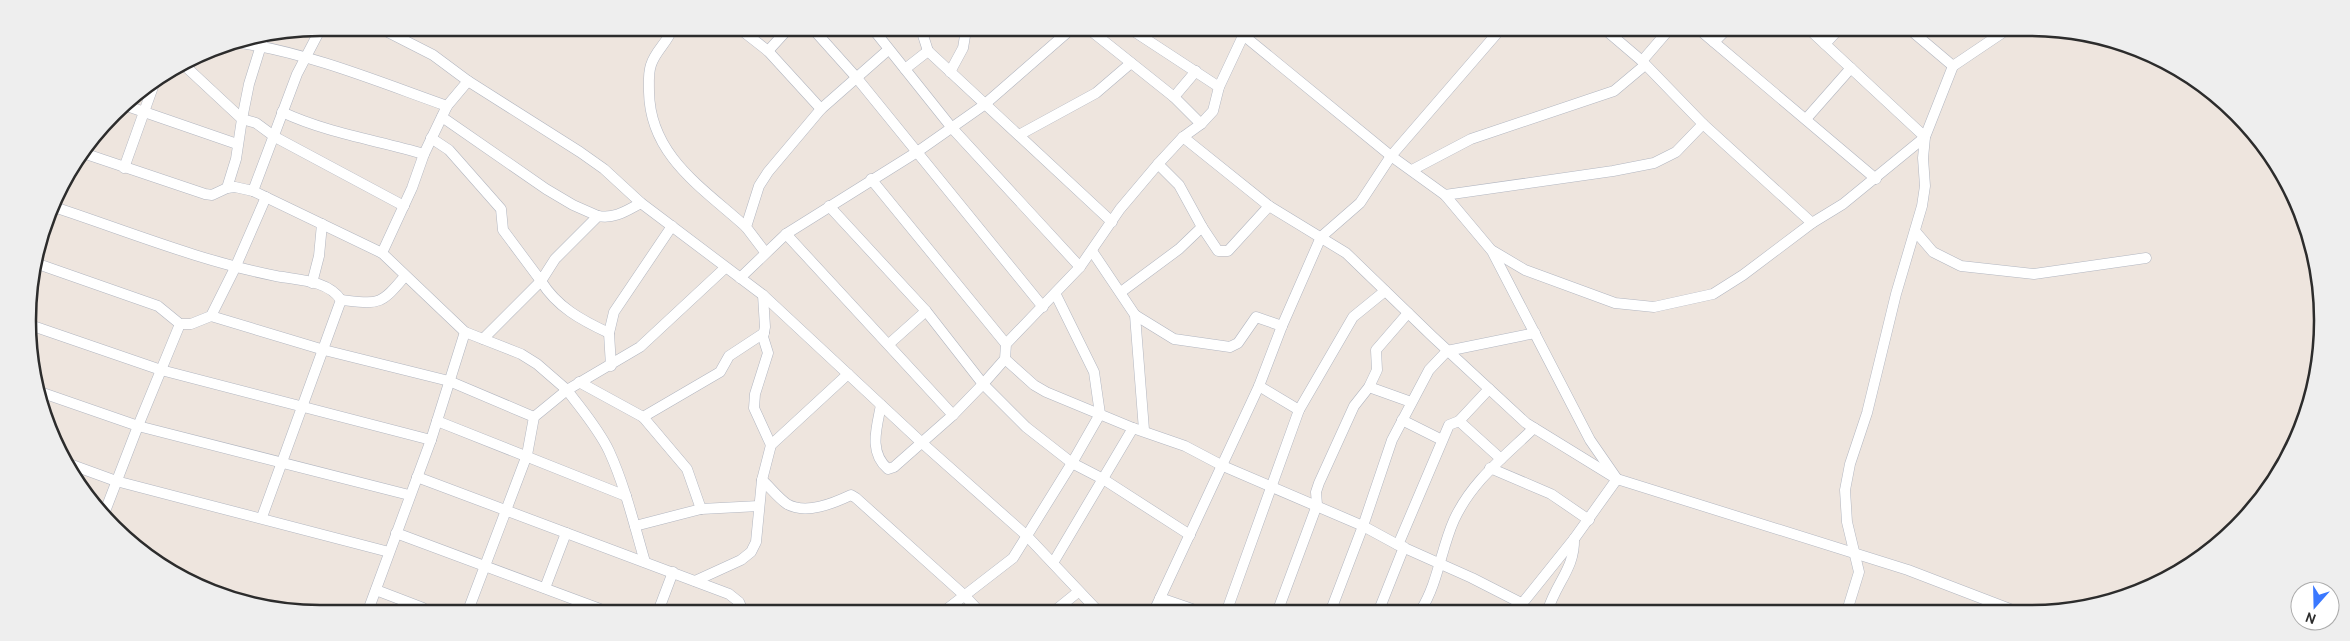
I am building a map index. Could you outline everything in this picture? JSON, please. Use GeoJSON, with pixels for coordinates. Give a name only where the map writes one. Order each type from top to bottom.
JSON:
{"type":"FeatureCollection","features":[{"type":"Feature","properties":{"kind":"street"},"geometry":{"type":"LineString","coordinates":[[253,191],[275,136],[282,112],[305,57],[316,36]]}},
{"type":"Feature","properties":{"kind":"street"},"geometry":{"type":"LineString","coordinates":[[404,36],[468,81],[604,169],[642,203],[763,295],[921,442],[1027,536],[1092,605]]}},
{"type":"Feature","properties":{"kind":"street"},"geometry":{"type":"LineString","coordinates":[[667,36],[655,55],[649,78],[651,115],[658,137],[667,152],[681,168],[746,227],[765,252]]}},
{"type":"Feature","properties":{"kind":"street"},"geometry":{"type":"LineString","coordinates":[[749,36],[768,51],[821,109]]}},
{"type":"Feature","properties":{"kind":"street"},"geometry":{"type":"LineString","coordinates":[[768,51],[782,36]]}},
{"type":"Feature","properties":{"kind":"street"},"geometry":{"type":"LineString","coordinates":[[820,36],[856,77],[1043,307]]}},
{"type":"Feature","properties":{"kind":"street"},"geometry":{"type":"LineString","coordinates":[[878,36],[952,128],[1080,267]]}},
{"type":"Feature","properties":{"kind":"street"},"geometry":{"type":"LineString","coordinates":[[923,36],[928,51],[1112,222]]}},
{"type":"Feature","properties":{"kind":"street"},"geometry":{"type":"LineString","coordinates":[[950,72],[963,48],[965,36]]}},
{"type":"Feature","properties":{"kind":"street"},"geometry":{"type":"LineString","coordinates":[[740,278],[765,252],[786,234],[871,179],[917,152],[984,105],[1063,36]]}},
{"type":"Feature","properties":{"kind":"street"},"geometry":{"type":"LineString","coordinates":[[1097,36],[1174,97],[1201,124]]}},
{"type":"Feature","properties":{"kind":"street"},"geometry":{"type":"LineString","coordinates":[[1141,36],[1219,87]]}},
{"type":"Feature","properties":{"kind":"street"},"geometry":{"type":"LineString","coordinates":[[881,405],[875,445],[882,464],[888,469],[894,467],[983,384],[1005,358],[1006,344],[1056,295],[1080,267],[1112,222],[1158,164],[1183,137],[1201,124],[1213,110],[1219,87],[1240,36]]}},
{"type":"Feature","properties":{"kind":"street"},"geometry":{"type":"LineString","coordinates":[[1247,36],[1391,156],[1445,195],[1492,251],[1590,440],[1617,478]]}},
{"type":"Feature","properties":{"kind":"street"},"geometry":{"type":"LineString","coordinates":[[1157,605],[1259,386],[1282,326],[1321,237],[1360,203],[1391,156],[1495,36]]}},
{"type":"Feature","properties":{"kind":"street"},"geometry":{"type":"LineString","coordinates":[[1613,36],[1643,63],[1703,124],[1812,223]]}},
{"type":"Feature","properties":{"kind":"street"},"geometry":{"type":"LineString","coordinates":[[1412,170],[1472,139],[1614,91],[1643,63],[1664,36]]}},
{"type":"Feature","properties":{"kind":"street"},"geometry":{"type":"LineString","coordinates":[[1707,36],[1876,179]]}},
{"type":"Feature","properties":{"kind":"street"},"geometry":{"type":"LineString","coordinates":[[1714,42],[1720,36]]}},
{"type":"Feature","properties":{"kind":"street"},"geometry":{"type":"LineString","coordinates":[[1816,36],[1925,136]]}},
{"type":"Feature","properties":{"kind":"street"},"geometry":{"type":"LineString","coordinates":[[1825,44],[1832,36]]}},
{"type":"Feature","properties":{"kind":"street"},"geometry":{"type":"LineString","coordinates":[[1919,36],[1953,66]]}},
{"type":"Feature","properties":{"kind":"street"},"geometry":{"type":"LineString","coordinates":[[1849,605],[1859,572],[1847,522],[1845,490],[1850,464],[1867,412],[1896,294],[1915,231],[1925,186],[1923,158],[1925,136],[1953,66],[1998,36]]}},
{"type":"Feature","properties":{"kind":"street"},"geometry":{"type":"LineString","coordinates":[[226,188],[236,159],[237,144],[249,84],[262,43],[360,74],[447,106]]}},
{"type":"Feature","properties":{"kind":"street"},"geometry":{"type":"LineString","coordinates":[[746,227],[760,186],[768,172],[821,109],[888,50]]}},
{"type":"Feature","properties":{"kind":"street"},"geometry":{"type":"LineString","coordinates":[[905,69],[928,51]]}},
{"type":"Feature","properties":{"kind":"street"},"geometry":{"type":"LineString","coordinates":[[1019,135],[1096,93],[1131,63]]}},
{"type":"Feature","properties":{"kind":"street"},"geometry":{"type":"LineString","coordinates":[[1806,119],[1851,68]]}},
{"type":"Feature","properties":{"kind":"street"},"geometry":{"type":"LineString","coordinates":[[188,69],[242,119],[256,123],[275,136],[404,206]]}},
{"type":"Feature","properties":{"kind":"street"},"geometry":{"type":"LineString","coordinates":[[1174,97],[1196,71]]}},
{"type":"Feature","properties":{"kind":"street"},"geometry":{"type":"LineString","coordinates":[[382,253],[404,206],[431,138],[447,106],[468,81]]}},
{"type":"Feature","properties":{"kind":"street"},"geometry":{"type":"LineString","coordinates":[[124,168],[151,92]]}},
{"type":"Feature","properties":{"kind":"street"},"geometry":{"type":"LineString","coordinates":[[132,108],[237,144]]}},
{"type":"Feature","properties":{"kind":"street"},"geometry":{"type":"LineString","coordinates":[[282,112],[324,129],[379,141],[424,154]]}},
{"type":"Feature","properties":{"kind":"street"},"geometry":{"type":"LineString","coordinates":[[442,117],[483,144],[531,180],[568,202],[598,216],[609,218],[616,216],[642,203]]}},
{"type":"Feature","properties":{"kind":"street"},"geometry":{"type":"LineString","coordinates":[[1445,195],[1614,171],[1654,163],[1676,152],[1703,124]]}},
{"type":"Feature","properties":{"kind":"street"},"geometry":{"type":"LineString","coordinates":[[1492,251],[1526,270],[1614,303],[1654,307],[1714,294],[1743,275],[1812,223],[1843,204],[1876,179],[1925,136]]}},
{"type":"Feature","properties":{"kind":"street"},"geometry":{"type":"LineString","coordinates":[[1183,137],[1269,206],[1346,253],[1447,351],[1534,428],[1617,478],[1908,570],[1999,605]]}},
{"type":"Feature","properties":{"kind":"street"},"geometry":{"type":"LineString","coordinates":[[431,138],[449,150],[501,209],[503,230],[548,292],[570,313],[609,332]]}},
{"type":"Feature","properties":{"kind":"street"},"geometry":{"type":"LineString","coordinates":[[89,155],[205,194],[212,194],[226,188],[253,191],[382,253],[465,332],[521,354],[537,364],[567,390],[598,432],[609,451],[626,496],[645,562]]}},
{"type":"Feature","properties":{"kind":"street"},"geometry":{"type":"LineString","coordinates":[[1158,164],[1179,186],[1218,251],[1228,251],[1269,206]]}},
{"type":"Feature","properties":{"kind":"street"},"geometry":{"type":"LineString","coordinates":[[871,179],[1006,344]]}},
{"type":"Feature","properties":{"kind":"street"},"geometry":{"type":"LineString","coordinates":[[211,316],[266,198]]}},
{"type":"Feature","properties":{"kind":"street"},"geometry":{"type":"LineString","coordinates":[[829,206],[926,311],[983,384],[1026,427],[1072,463],[1103,479],[1190,535]]}},
{"type":"Feature","properties":{"kind":"street"},"geometry":{"type":"LineString","coordinates":[[59,209],[235,268],[329,287],[336,292],[341,300]]}},
{"type":"Feature","properties":{"kind":"street"},"geometry":{"type":"LineString","coordinates":[[483,339],[541,281],[562,250],[598,216]]}},
{"type":"Feature","properties":{"kind":"street"},"geometry":{"type":"LineString","coordinates":[[312,283],[320,256],[322,224]]}},
{"type":"Feature","properties":{"kind":"street"},"geometry":{"type":"LineString","coordinates":[[611,366],[609,332],[614,312],[672,226]]}},
{"type":"Feature","properties":{"kind":"street"},"geometry":{"type":"LineString","coordinates":[[1120,292],[1179,249],[1202,227]]}},
{"type":"Feature","properties":{"kind":"street"},"geometry":{"type":"LineString","coordinates":[[1915,231],[1933,252],[1961,266],[2034,274],[2146,258]]}},
{"type":"Feature","properties":{"kind":"street"},"geometry":{"type":"LineString","coordinates":[[786,234],[952,414]]}},
{"type":"Feature","properties":{"kind":"street"},"geometry":{"type":"LineString","coordinates":[[1092,251],[1135,315],[1174,339],[1230,347],[1238,343],[1256,317],[1282,326]]}},
{"type":"Feature","properties":{"kind":"street"},"geometry":{"type":"LineString","coordinates":[[42,265],[158,306],[180,324],[192,324],[211,316],[324,350],[449,381],[534,417]]}},
{"type":"Feature","properties":{"kind":"street"},"geometry":{"type":"LineString","coordinates":[[470,605],[527,455],[534,417],[567,390],[611,366],[646,342],[726,268]]}},
{"type":"Feature","properties":{"kind":"street"},"geometry":{"type":"LineString","coordinates":[[341,300],[382,301],[405,276]]}},
{"type":"Feature","properties":{"kind":"street"},"geometry":{"type":"LineString","coordinates":[[1230,605],[1270,486],[1299,410],[1353,317],[1385,291]]}},
{"type":"Feature","properties":{"kind":"street"},"geometry":{"type":"LineString","coordinates":[[763,295],[765,327],[763,338],[768,353],[755,394],[754,408],[771,445]]}},
{"type":"Feature","properties":{"kind":"street"},"geometry":{"type":"LineString","coordinates":[[952,605],[1013,558],[1100,414],[1094,372],[1056,295]]}},
{"type":"Feature","properties":{"kind":"street"},"geometry":{"type":"LineString","coordinates":[[262,517],[304,407],[341,300]]}},
{"type":"Feature","properties":{"kind":"street"},"geometry":{"type":"LineString","coordinates":[[889,344],[926,311]]}},
{"type":"Feature","properties":{"kind":"street"},"geometry":{"type":"LineString","coordinates":[[1280,605],[1317,505],[1316,492],[1319,483],[1354,406],[1370,387],[1377,370],[1376,350],[1408,313]]}},
{"type":"Feature","properties":{"kind":"street"},"geometry":{"type":"LineString","coordinates":[[1135,315],[1144,430]]}},
{"type":"Feature","properties":{"kind":"street"},"geometry":{"type":"LineString","coordinates":[[106,507],[180,324]]}},
{"type":"Feature","properties":{"kind":"street"},"geometry":{"type":"LineString","coordinates":[[36,327],[161,370],[431,440]]}},
{"type":"Feature","properties":{"kind":"street"},"geometry":{"type":"LineString","coordinates":[[370,605],[409,495],[431,440],[465,332]]}},
{"type":"Feature","properties":{"kind":"street"},"geometry":{"type":"LineString","coordinates":[[643,417],[720,372],[729,356],[764,333]]}},
{"type":"Feature","properties":{"kind":"street"},"geometry":{"type":"LineString","coordinates":[[1333,605],[1363,526],[1392,440],[1423,378],[1447,351],[1535,333]]}},
{"type":"Feature","properties":{"kind":"street"},"geometry":{"type":"LineString","coordinates":[[1005,358],[1034,385],[1046,392],[1133,428],[1144,430],[1185,446],[1223,466],[1363,526],[1438,564],[1472,578],[1512,605]]}},
{"type":"Feature","properties":{"kind":"street"},"geometry":{"type":"LineString","coordinates":[[695,580],[741,560],[750,552],[756,542],[762,480],[771,445],[848,374]]}},
{"type":"Feature","properties":{"kind":"street"},"geometry":{"type":"LineString","coordinates":[[579,382],[643,417],[687,468],[701,509]]}},
{"type":"Feature","properties":{"kind":"street"},"geometry":{"type":"LineString","coordinates":[[1259,386],[1299,410]]}},
{"type":"Feature","properties":{"kind":"street"},"geometry":{"type":"LineString","coordinates":[[1370,387],[1411,402]]}},
{"type":"Feature","properties":{"kind":"street"},"geometry":{"type":"LineString","coordinates":[[1381,605],[1401,546],[1449,425],[1459,421],[1489,389]]}},
{"type":"Feature","properties":{"kind":"street"},"geometry":{"type":"LineString","coordinates":[[46,394],[138,426],[409,495]]}},
{"type":"Feature","properties":{"kind":"street"},"geometry":{"type":"LineString","coordinates":[[1402,420],[1442,440]]}},
{"type":"Feature","properties":{"kind":"street"},"geometry":{"type":"LineString","coordinates":[[437,421],[527,455],[626,496]]}},
{"type":"Feature","properties":{"kind":"street"},"geometry":{"type":"LineString","coordinates":[[1459,421],[1501,459]]}},
{"type":"Feature","properties":{"kind":"street"},"geometry":{"type":"LineString","coordinates":[[1053,563],[1133,428]]}},
{"type":"Feature","properties":{"kind":"street"},"geometry":{"type":"LineString","coordinates":[[1423,605],[1455,519],[1471,489],[1490,468],[1534,428]]}},
{"type":"Feature","properties":{"kind":"street"},"geometry":{"type":"LineString","coordinates":[[77,468],[116,481],[262,517],[389,552]]}},
{"type":"Feature","properties":{"kind":"street"},"geometry":{"type":"LineString","coordinates":[[1490,468],[1551,494],[1589,520]]}},
{"type":"Feature","properties":{"kind":"street"},"geometry":{"type":"LineString","coordinates":[[417,477],[695,580],[729,594],[740,605]]}},
{"type":"Feature","properties":{"kind":"street"},"geometry":{"type":"LineString","coordinates":[[1519,605],[1589,520],[1617,478]]}},
{"type":"Feature","properties":{"kind":"street"},"geometry":{"type":"LineString","coordinates":[[762,480],[789,505],[802,507],[827,506],[851,495],[973,605]]}},
{"type":"Feature","properties":{"kind":"street"},"geometry":{"type":"LineString","coordinates":[[635,526],[701,509],[759,506]]}},
{"type":"Feature","properties":{"kind":"street"},"geometry":{"type":"LineString","coordinates":[[396,533],[592,605]]}},
{"type":"Feature","properties":{"kind":"street"},"geometry":{"type":"LineString","coordinates":[[545,588],[566,533]]}},
{"type":"Feature","properties":{"kind":"street"},"geometry":{"type":"LineString","coordinates":[[1550,605],[1562,578],[1574,558],[1574,539]]}},
{"type":"Feature","properties":{"kind":"street"},"geometry":{"type":"LineString","coordinates":[[661,605],[673,572]]}},
{"type":"Feature","properties":{"kind":"street"},"geometry":{"type":"LineString","coordinates":[[376,590],[415,605]]}},
{"type":"Feature","properties":{"kind":"street"},"geometry":{"type":"LineString","coordinates":[[1062,605],[1078,592]]}},
{"type":"Feature","properties":{"kind":"street"},"geometry":{"type":"LineString","coordinates":[[1160,598],[1180,605]]}}]}
